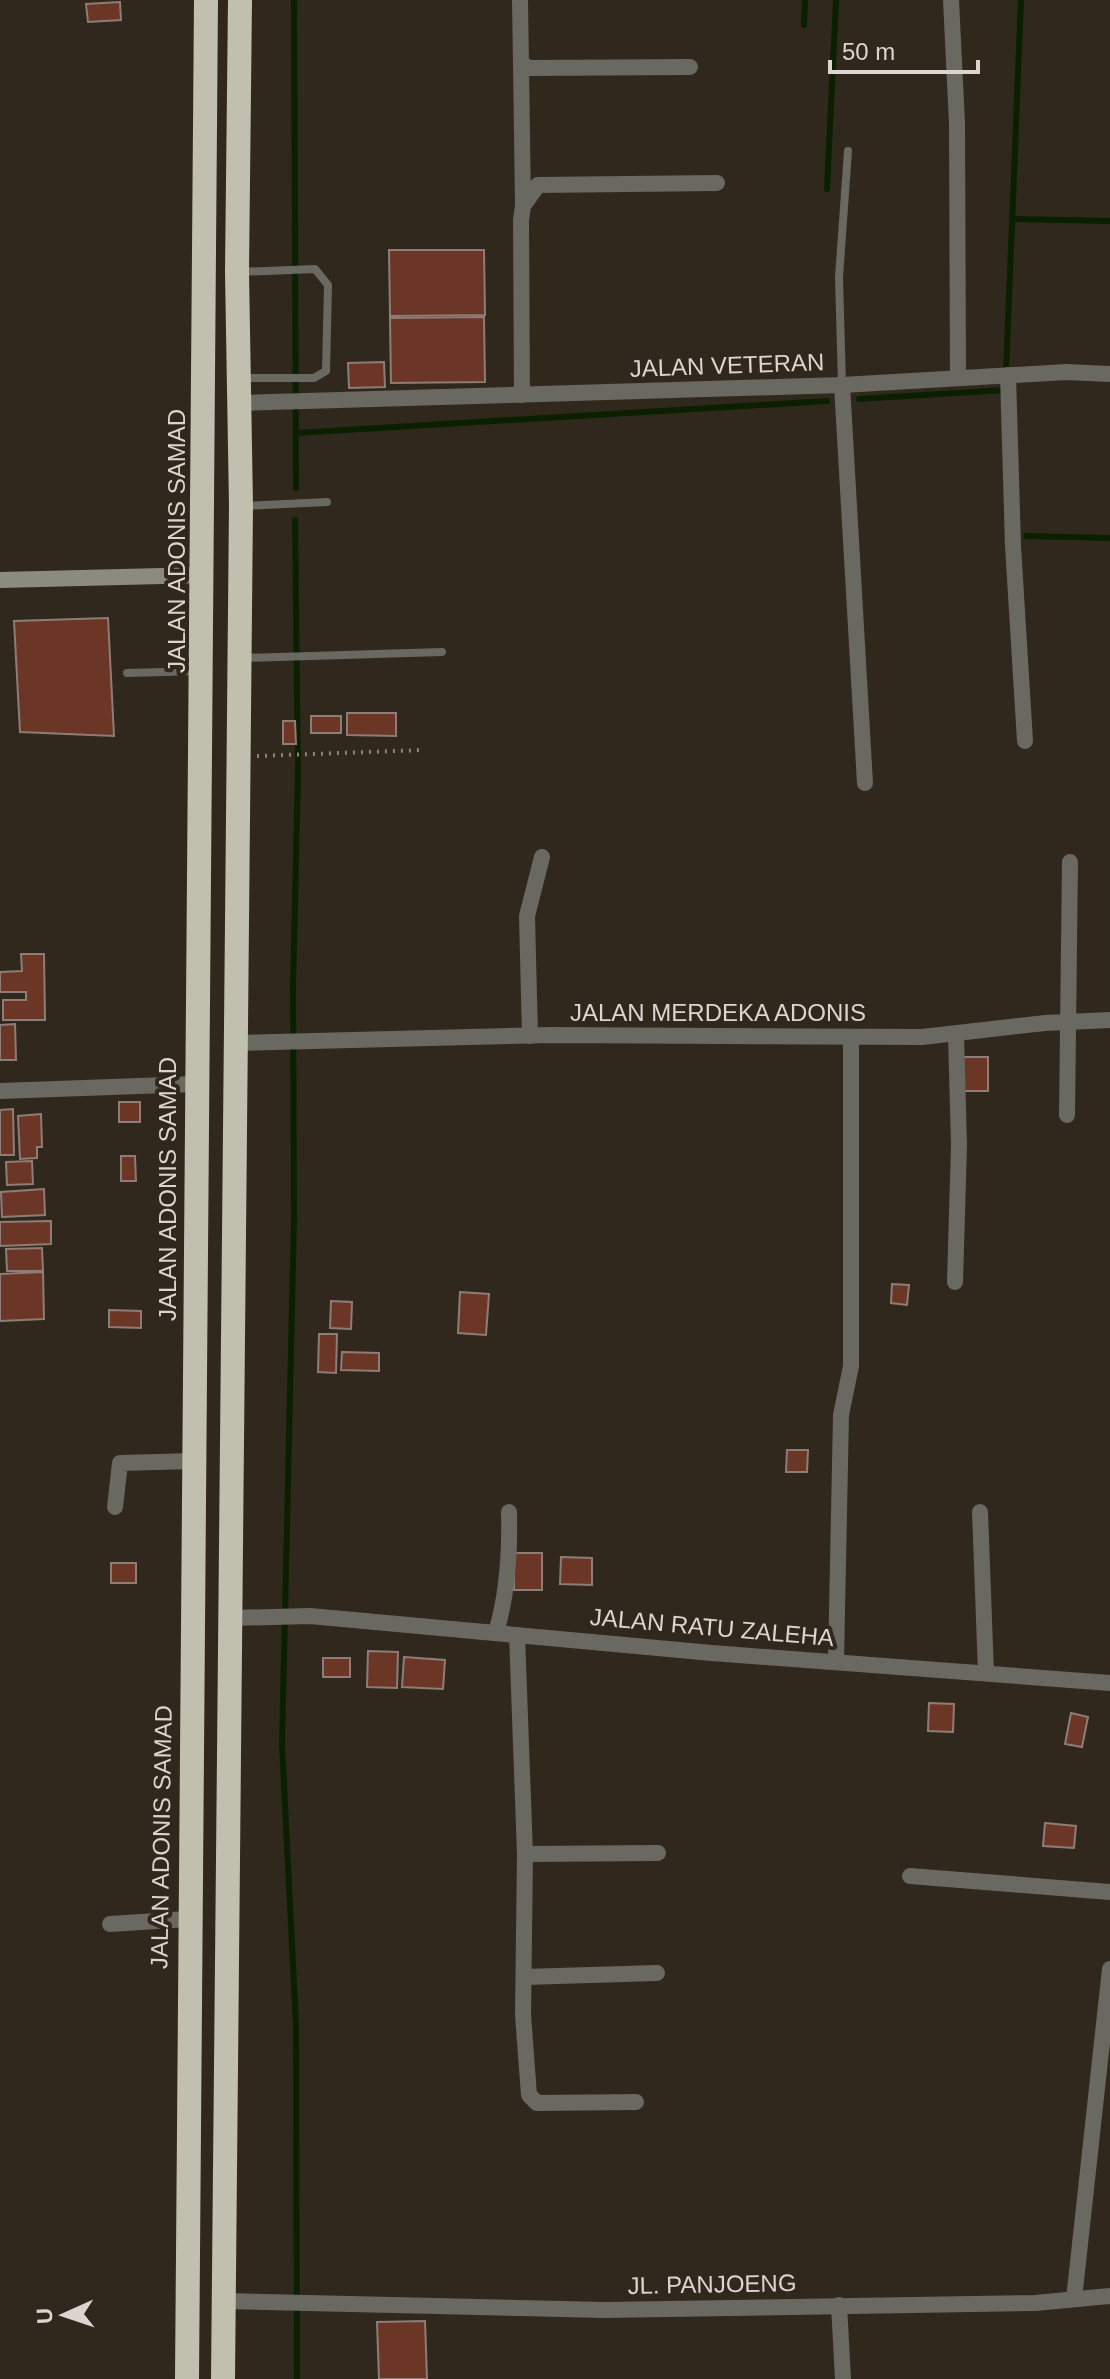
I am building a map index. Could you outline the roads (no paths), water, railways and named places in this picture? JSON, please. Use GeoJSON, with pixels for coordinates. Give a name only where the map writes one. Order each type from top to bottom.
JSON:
{"type":"FeatureCollection","features":[{"type":"Feature","properties":{"kind":"highway","name":"JALAN ADONIS SAMAD"},"geometry":{"type":"LineString","coordinates":[[187,2379],[188,1919],[195,1084],[203,671],[206,0]]}},
{"type":"Feature","properties":{"kind":"highway"},"geometry":{"type":"LineString","coordinates":[[223,2379],[241,506],[237,272],[240,0]]}},
{"type":"Feature","properties":{"kind":"highway"},"geometry":{"type":"LineString","coordinates":[[206,276],[237,272]]}},
{"type":"Feature","properties":{"kind":"highway"},"geometry":{"type":"LineString","coordinates":[[200,880],[237,879]]}},
{"type":"Feature","properties":{"kind":"highway"},"geometry":{"type":"LineString","coordinates":[[185,2300],[222,2301]]}},
{"type":"Feature","properties":{"kind":"street"},"geometry":{"type":"LineString","coordinates":[[520,0],[522,395]]}},
{"type":"Feature","properties":{"kind":"street"},"geometry":{"type":"LineString","coordinates":[[951,0],[960,242],[958,378]]}},
{"type":"Feature","properties":{"kind":"street"},"geometry":{"type":"LineString","coordinates":[[521,64],[540,69],[690,67]]}},
{"type":"Feature","properties":{"kind":"street"},"geometry":{"type":"LineString","coordinates":[[523,206],[538,185],[717,183]]}},
{"type":"Feature","properties":{"kind":"street","name":"JALAN VETERAN"},"geometry":{"type":"LineString","coordinates":[[240,403],[1110,374]]}},
{"type":"Feature","properties":{"kind":"street"},"geometry":{"type":"LineString","coordinates":[[1008,375],[1014,561],[1025,741]]}},
{"type":"Feature","properties":{"kind":"street"},"geometry":{"type":"LineString","coordinates":[[842,385],[865,783]]}},
{"type":"Feature","properties":{"kind":"street"},"geometry":{"type":"LineString","coordinates":[[0,580],[203,575]]}},
{"type":"Feature","properties":{"kind":"street"},"geometry":{"type":"LineString","coordinates":[[530,1036],[527,916],[542,857]]}},
{"type":"Feature","properties":{"kind":"street"},"geometry":{"type":"LineString","coordinates":[[1067,1115],[1070,862]]}},
{"type":"Feature","properties":{"kind":"street","name":"JALAN MERDEKA ADONIS"},"geometry":{"type":"LineString","coordinates":[[237,1043],[530,1036],[956,1035],[1110,1020]]}},
{"type":"Feature","properties":{"kind":"street"},"geometry":{"type":"LineString","coordinates":[[955,1282],[959,1145],[956,1035]]}},
{"type":"Feature","properties":{"kind":"street"},"geometry":{"type":"LineString","coordinates":[[836,1661],[841,1550],[841,1415],[851,1366],[851,1037]]}},
{"type":"Feature","properties":{"kind":"street"},"geometry":{"type":"LineString","coordinates":[[0,1091],[195,1084]]}},
{"type":"Feature","properties":{"kind":"street"},"geometry":{"type":"LineString","coordinates":[[115,1507],[116,1468],[120,1463],[194,1461]]}},
{"type":"Feature","properties":{"kind":"street"},"geometry":{"type":"LineString","coordinates":[[496,1632],[503,1607],[510,1549],[509,1512]]}},
{"type":"Feature","properties":{"kind":"street"},"geometry":{"type":"LineString","coordinates":[[980,1512],[986,1673]]}},
{"type":"Feature","properties":{"kind":"street","name":"JALAN RATU ZALEHA"},"geometry":{"type":"LineString","coordinates":[[229,1618],[310,1616],[1110,1683]]}},
{"type":"Feature","properties":{"kind":"street"},"geometry":{"type":"LineString","coordinates":[[517,1635],[525,1854],[525,2077],[529,2095],[537,2103],[552,2104],[636,2102]]}},
{"type":"Feature","properties":{"kind":"street"},"geometry":{"type":"LineString","coordinates":[[525,1854],[658,1853]]}},
{"type":"Feature","properties":{"kind":"street"},"geometry":{"type":"LineString","coordinates":[[910,1876],[1110,1892]]}},
{"type":"Feature","properties":{"kind":"street"},"geometry":{"type":"LineString","coordinates":[[110,1924],[188,1919]]}},
{"type":"Feature","properties":{"kind":"street"},"geometry":{"type":"LineString","coordinates":[[1074,2299],[1110,1969]]}},
{"type":"Feature","properties":{"kind":"street"},"geometry":{"type":"LineString","coordinates":[[525,1977],[657,1973]]}},
{"type":"Feature","properties":{"kind":"street","name":"JL. PANJOENG"},"geometry":{"type":"LineString","coordinates":[[222,2301],[604,2310],[1110,2296]]}},
{"type":"Feature","properties":{"kind":"street"},"geometry":{"type":"LineString","coordinates":[[839,2305],[843,2379]]}},
{"type":"Feature","properties":{"kind":"lane"},"geometry":{"type":"LineString","coordinates":[[842,385],[839,277],[848,151]]}},
{"type":"Feature","properties":{"kind":"lane"},"geometry":{"type":"LineString","coordinates":[[237,272],[315,269],[328,285],[327,366],[314,378],[240,378]]}},
{"type":"Feature","properties":{"kind":"lane"},"geometry":{"type":"LineString","coordinates":[[241,506],[327,502]]}},
{"type":"Feature","properties":{"kind":"lane"},"geometry":{"type":"LineString","coordinates":[[239,658],[442,652]]}},
{"type":"Feature","properties":{"kind":"lane"},"geometry":{"type":"LineString","coordinates":[[127,673],[203,671]]}},
{"type":"Feature","properties":{"kind":"waterway"},"geometry":{"type":"LineString","coordinates":[[294,0],[296,488]]}},
{"type":"Feature","properties":{"kind":"waterway"},"geometry":{"type":"LineString","coordinates":[[804,25],[805,0]]}},
{"type":"Feature","properties":{"kind":"waterway"},"geometry":{"type":"LineString","coordinates":[[827,189],[836,0]]}},
{"type":"Feature","properties":{"kind":"waterway"},"geometry":{"type":"LineString","coordinates":[[1006,372],[1021,0]]}},
{"type":"Feature","properties":{"kind":"waterway"},"geometry":{"type":"LineString","coordinates":[[1012,219],[1110,221]]}},
{"type":"Feature","properties":{"kind":"waterway"},"geometry":{"type":"LineString","coordinates":[[859,399],[1005,390],[1005,387]]}},
{"type":"Feature","properties":{"kind":"waterway"},"geometry":{"type":"LineString","coordinates":[[296,433],[827,401]]}},
{"type":"Feature","properties":{"kind":"waterway"},"geometry":{"type":"LineString","coordinates":[[295,520],[298,773],[293,984],[294,1218],[282,1745],[296,2025],[297,2379]]}},
{"type":"Feature","properties":{"kind":"waterway"},"geometry":{"type":"LineString","coordinates":[[1026,536],[1110,538]]}}]}
